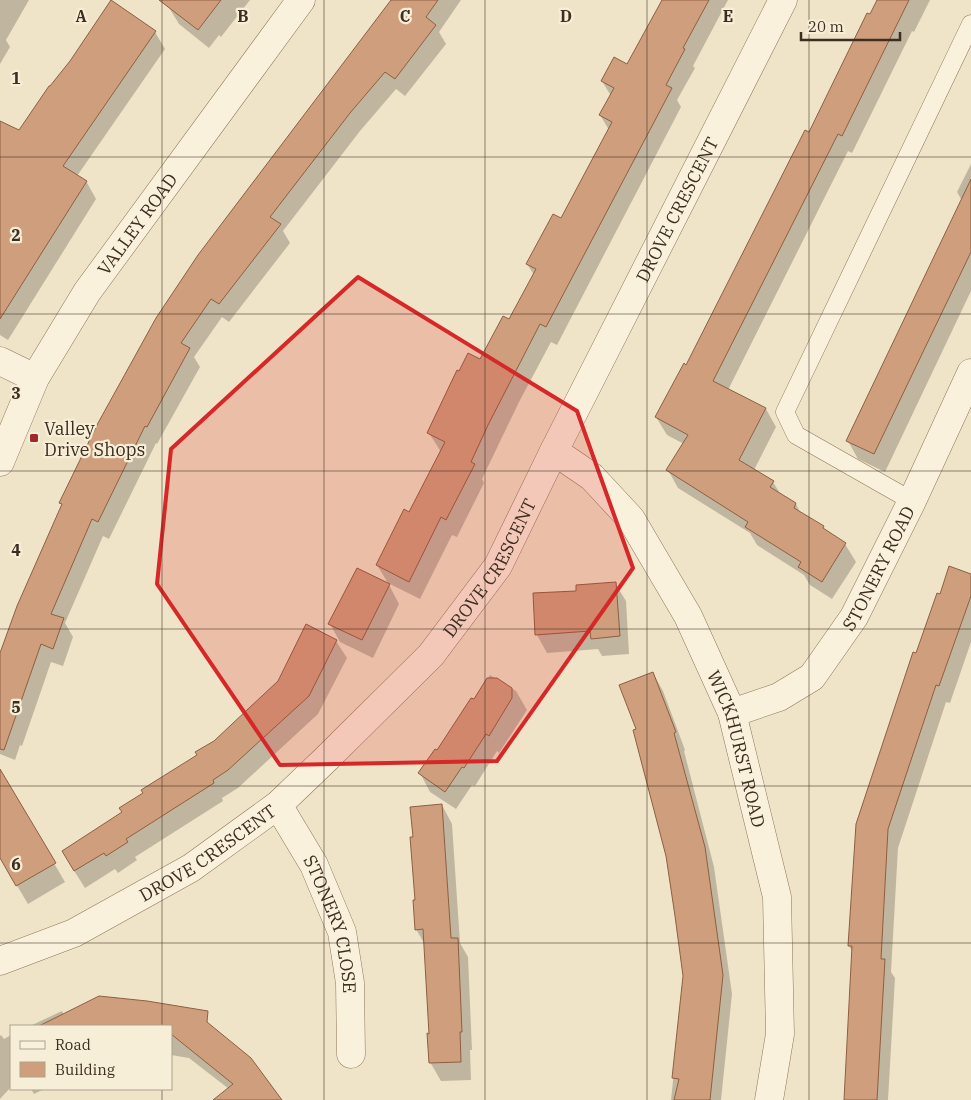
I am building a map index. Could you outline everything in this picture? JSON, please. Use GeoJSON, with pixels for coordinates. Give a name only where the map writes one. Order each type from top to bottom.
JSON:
{"type":"FeatureCollection","features":[{"type":"Feature","properties":{"kind":"street","name":"VALLEY ROAD"},"geometry":{"type":"LineString","coordinates":[[0,462],[35,378],[88,292],[300,0]]}},
{"type":"Feature","properties":{"kind":"street","name":"DROVE CRESCENT"},"geometry":{"type":"LineString","coordinates":[[0,962],[74,933],[182,872],[278,805],[431,655],[498,566],[554,451],[783,0]]}},
{"type":"Feature","properties":{"kind":"street"},"geometry":{"type":"LineString","coordinates":[[0,361],[35,378]]}},
{"type":"Feature","properties":{"kind":"street","name":"STONERY ROAD"},"geometry":{"type":"LineString","coordinates":[[732,713],[779,697],[812,677],[854,617],[912,501],[971,373]]}},
{"type":"Feature","properties":{"kind":"street","name":"WICKHURST ROAD"},"geometry":{"type":"LineString","coordinates":[[554,451],[592,477],[631,519],[688,616],[732,713],[777,897],[780,1034],[769,1100]]}},
{"type":"Feature","properties":{"kind":"street","name":"STONERY CLOSE"},"geometry":{"type":"LineString","coordinates":[[278,805],[314,865],[342,932],[350,983],[351,1054]]}},
{"type":"Feature","properties":{"kind":"lane"},"geometry":{"type":"LineString","coordinates":[[912,501],[796,435],[785,412],[971,24]]}},
{"type":"Feature","properties":{"kind":"highlighted area"},"geometry":{"type":"Polygon","coordinates":[[[358,277],[577,411],[633,568],[497,761],[280,765],[157,584],[171,449],[358,277]]]}},
{"type":"Feature","properties":{"kind":"building"},"geometry":{"type":"Polygon","coordinates":[[[111,0],[156,31],[63,166],[87,181],[0,319],[0,121],[19,130],[49,86],[70,61],[111,0]]]}},
{"type":"Feature","properties":{"kind":"building"},"geometry":{"type":"Polygon","coordinates":[[[159,0],[221,0],[198,30],[159,0]]]}},
{"type":"Feature","properties":{"kind":"building"},"geometry":{"type":"Polygon","coordinates":[[[391,0],[438,0],[426,17],[436,25],[395,79],[385,72],[350,113],[270,217],[281,224],[219,304],[211,299],[181,343],[190,348],[147,427],[145,426],[98,522],[92,519],[51,614],[64,618],[53,649],[41,644],[4,750],[0,749],[0,653],[17,606],[62,504],[59,503],[98,423],[156,318],[198,255],[391,0]]]}},
{"type":"Feature","properties":{"kind":"building"},"geometry":{"type":"Polygon","coordinates":[[[662,0],[709,0],[683,48],[685,49],[666,85],[672,88],[546,327],[540,324],[488,425],[471,462],[475,464],[446,520],[441,517],[409,582],[376,565],[404,509],[409,512],[445,442],[427,433],[457,370],[459,371],[468,353],[480,359],[503,316],[509,319],[536,269],[526,264],[553,214],[561,218],[612,122],[599,115],[614,88],[601,81],[614,57],[627,64],[662,0]]]}},
{"type":"Feature","properties":{"kind":"building"},"geometry":{"type":"Polygon","coordinates":[[[877,0],[909,0],[842,136],[838,134],[713,381],[766,408],[739,460],[774,481],[770,487],[796,503],[794,508],[824,526],[823,528],[846,543],[822,582],[798,567],[801,562],[745,527],[748,522],[666,470],[688,435],[655,417],[684,363],[686,365],[805,130],[809,132],[867,13],[870,14],[877,0]]]}},
{"type":"Feature","properties":{"kind":"building"},"geometry":{"type":"Polygon","coordinates":[[[971,179],[971,252],[874,454],[846,441],[971,179]]]}},
{"type":"Feature","properties":{"kind":"building"},"geometry":{"type":"Polygon","coordinates":[[[949,566],[971,574],[971,596],[939,686],[936,685],[888,829],[881,959],[885,959],[877,1100],[844,1100],[852,946],[848,946],[856,824],[913,652],[916,653],[937,593],[940,594],[949,566]]]}},
{"type":"Feature","properties":{"kind":"building"},"geometry":{"type":"Polygon","coordinates":[[[357,568],[390,584],[362,640],[328,624],[357,568]]]}},
{"type":"Feature","properties":{"kind":"building"},"geometry":{"type":"Polygon","coordinates":[[[616,582],[620,636],[591,639],[590,631],[535,635],[533,593],[576,591],[576,585],[616,582]]]}},
{"type":"Feature","properties":{"kind":"building"},"geometry":{"type":"Polygon","coordinates":[[[306,624],[337,640],[309,696],[228,770],[213,780],[214,783],[126,839],[128,842],[106,856],[104,853],[74,871],[62,851],[122,812],[119,808],[143,793],[141,790],[197,755],[195,752],[214,741],[278,681],[306,624]]]}},
{"type":"Feature","properties":{"kind":"building"},"geometry":{"type":"Polygon","coordinates":[[[653,672],[676,732],[674,733],[705,847],[723,975],[710,1100],[674,1100],[679,1079],[672,1078],[683,976],[666,856],[633,730],[636,729],[619,685],[653,672]]]}},
{"type":"Feature","properties":{"kind":"building"},"geometry":{"type":"Polygon","coordinates":[[[487,678],[497,678],[512,688],[512,698],[489,736],[486,734],[464,768],[462,767],[445,792],[418,773],[435,749],[437,750],[471,698],[474,699],[487,678]]]}},
{"type":"Feature","properties":{"kind":"building"},"geometry":{"type":"Polygon","coordinates":[[[0,769],[56,863],[16,886],[0,858],[0,769]]]}},
{"type":"Feature","properties":{"kind":"building"},"geometry":{"type":"Polygon","coordinates":[[[442,804],[451,938],[458,938],[462,1032],[460,1032],[461,1062],[429,1063],[423,929],[415,930],[413,900],[415,900],[410,837],[413,837],[410,807],[442,804]]]}},
{"type":"Feature","properties":{"kind":"building"},"geometry":{"type":"Polygon","coordinates":[[[99,996],[147,1001],[208,1011],[207,1022],[251,1058],[282,1100],[213,1100],[233,1084],[172,1035],[172,1025],[41,1025],[99,996]]]}},
{"type":"Feature","properties":{"kind":"place","name":"Valley Drive Shops"},"geometry":{"type":"Point","coordinates":[34,438]}}]}
